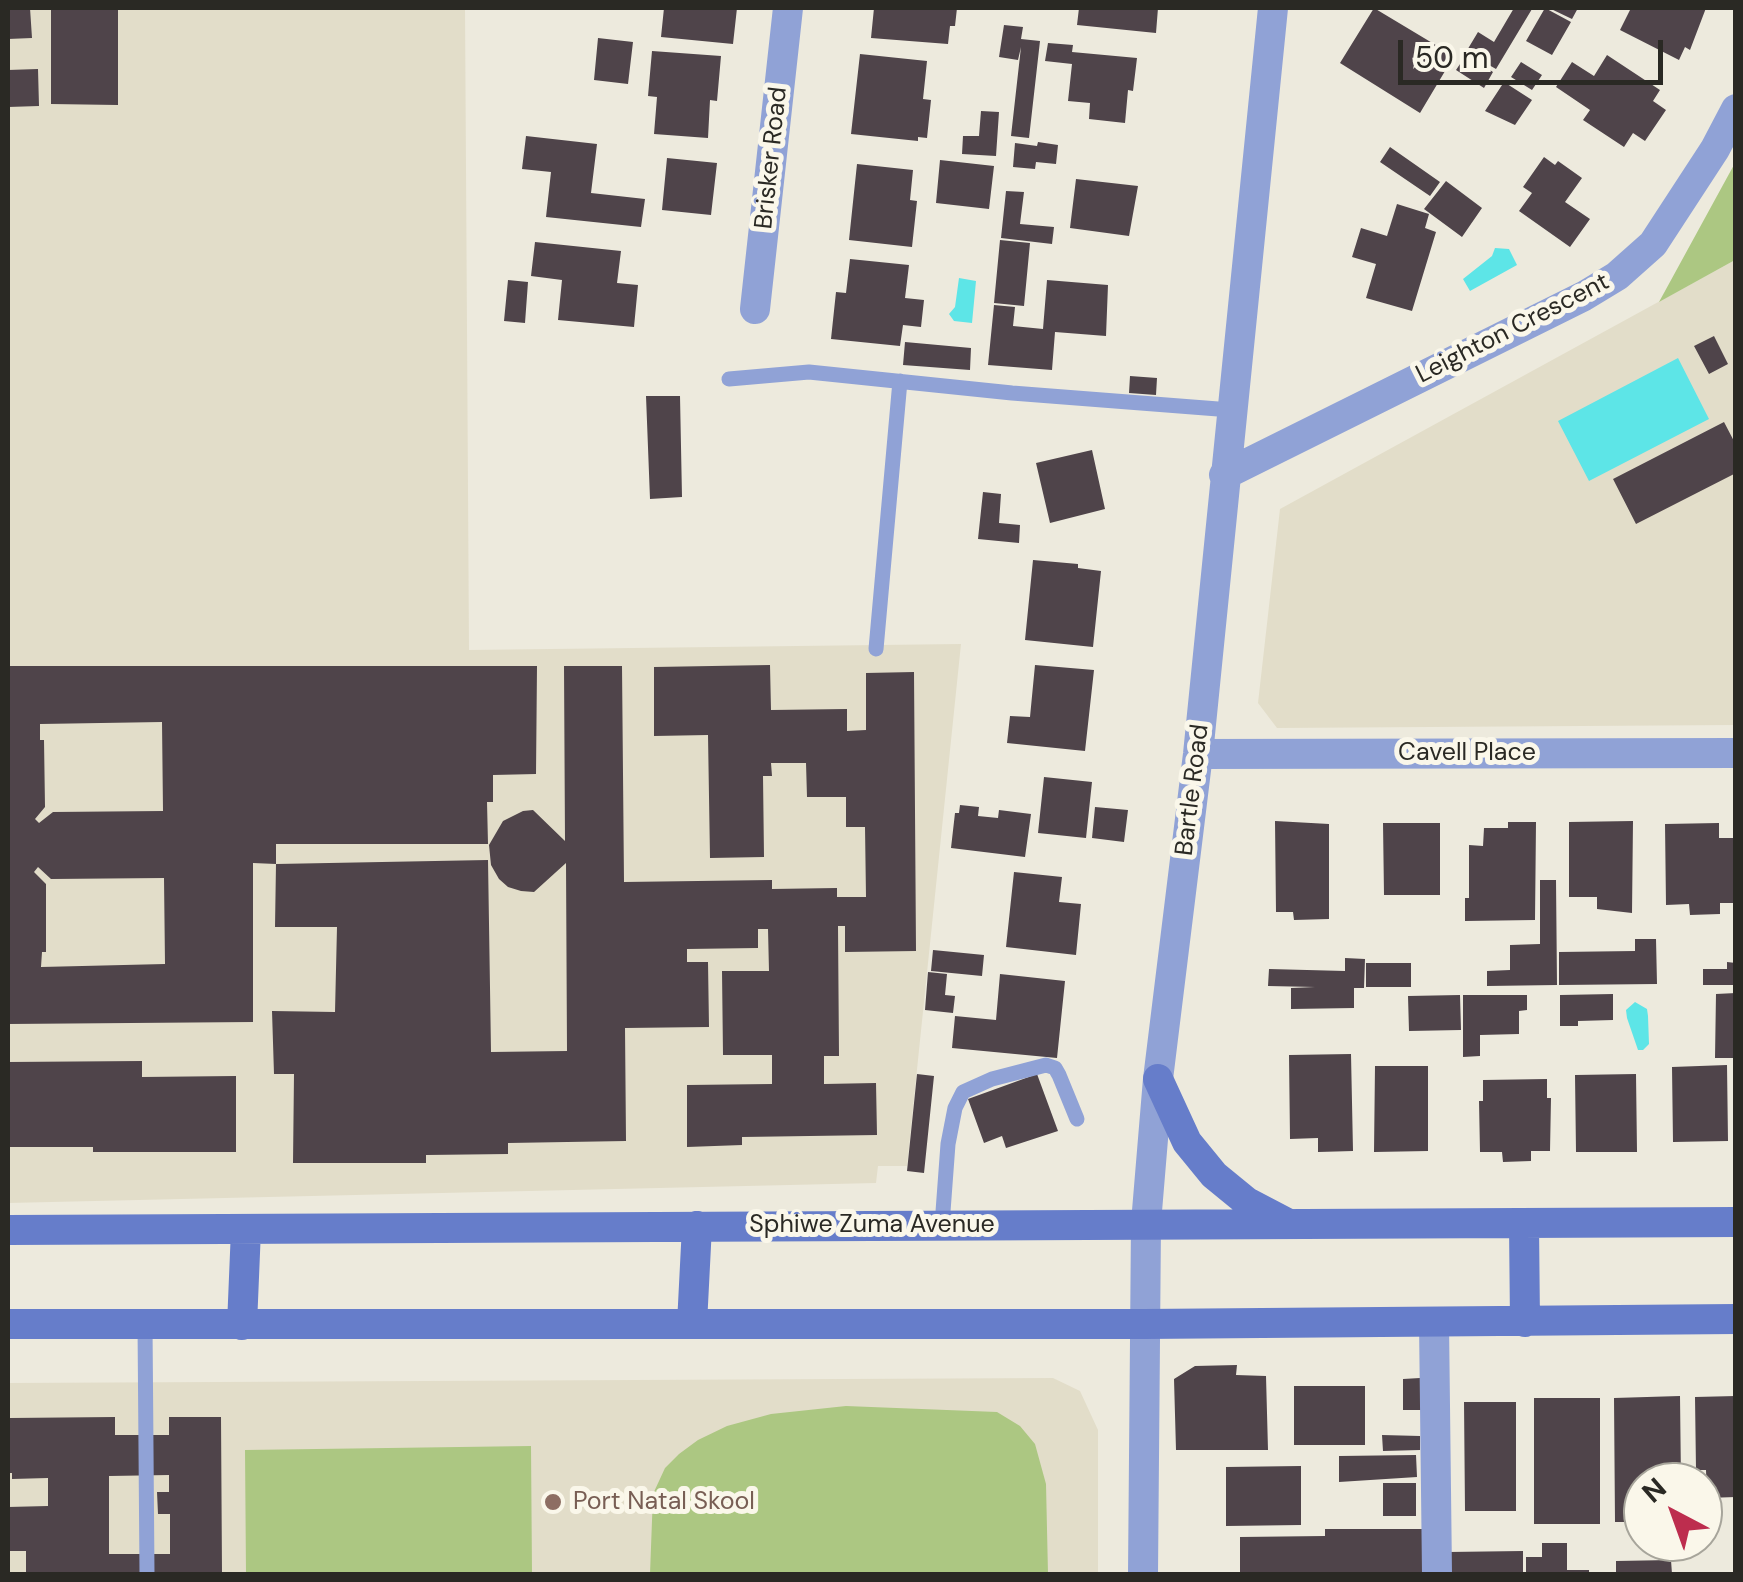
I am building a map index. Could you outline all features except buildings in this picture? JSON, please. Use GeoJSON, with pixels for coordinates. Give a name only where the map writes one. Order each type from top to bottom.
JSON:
{"type":"FeatureCollection","features":[{"type":"Feature","properties":{"kind":"street","name":"Brisker Road"},"geometry":{"type":"LineString","coordinates":[[755,309],[788,8]]}},
{"type":"Feature","properties":{"kind":"street","name":"Bartle Road"},"geometry":{"type":"LineString","coordinates":[[1143,1574],[1146,1223],[1158,1079],[1198,754],[1274,8]]}},
{"type":"Feature","properties":{"kind":"street","name":"Leighton Crescent"},"geometry":{"type":"LineString","coordinates":[[1224,475],[1617,276],[1653,244],[1736,109]]}},
{"type":"Feature","properties":{"kind":"street","name":"Cavell Place"},"geometry":{"type":"LineString","coordinates":[[1198,754],[1736,753]]}},
{"type":"Feature","properties":{"kind":"street"},"geometry":{"type":"LineString","coordinates":[[1158,1079],[1188,1142],[1214,1176],[1246,1202],[1293,1227]]}},
{"type":"Feature","properties":{"kind":"street","name":"Sphiwe Zuma Avenue"},"geometry":{"type":"LineString","coordinates":[[8,1230],[1736,1222]]}},
{"type":"Feature","properties":{"kind":"street"},"geometry":{"type":"LineString","coordinates":[[1524,1224],[1525,1322]]}},
{"type":"Feature","properties":{"kind":"street"},"geometry":{"type":"LineString","coordinates":[[692,1324],[697,1226]]}},
{"type":"Feature","properties":{"kind":"street"},"geometry":{"type":"LineString","coordinates":[[242,1325],[246,1230]]}},
{"type":"Feature","properties":{"kind":"street"},"geometry":{"type":"LineString","coordinates":[[8,1324],[1144,1324],[1736,1319]]}},
{"type":"Feature","properties":{"kind":"street"},"geometry":{"type":"LineString","coordinates":[[1434,1322],[1437,1574]]}},
{"type":"Feature","properties":{"kind":"lane"},"geometry":{"type":"LineString","coordinates":[[729,379],[809,372],[1231,410]]}},
{"type":"Feature","properties":{"kind":"lane"},"geometry":{"type":"LineString","coordinates":[[876,649],[900,382]]}},
{"type":"Feature","properties":{"kind":"lane"},"geometry":{"type":"LineString","coordinates":[[942,1224],[948,1144],[955,1108],[963,1092],[1024,1069],[1050,1066],[1059,1075],[1077,1119]]}},
{"type":"Feature","properties":{"kind":"lane"},"geometry":{"type":"LineString","coordinates":[[145,1324],[147,1574]]}},
{"type":"Feature","properties":{"kind":"shaded area"},"geometry":{"type":"Polygon","coordinates":[[[8,8],[465,8],[469,650],[961,644],[907,1166],[878,1166],[876,1183],[8,1203],[8,8]]]}},
{"type":"Feature","properties":{"kind":"shaded area"},"geometry":{"type":"Polygon","coordinates":[[[1735,260],[1735,725],[1277,728],[1258,703],[1280,509],[1735,260]]]}},
{"type":"Feature","properties":{"kind":"shaded area","name":"Port Natal Skool"},"geometry":{"type":"Polygon","coordinates":[[[1053,1378],[1080,1391],[1098,1430],[1098,1574],[8,1574],[8,1383],[1053,1378]]]}},
{"type":"Feature","properties":{"kind":"green space"},"geometry":{"type":"Polygon","coordinates":[[[1735,163],[1735,260],[1659,302],[1735,163]]]}},
{"type":"Feature","properties":{"kind":"green space"},"geometry":{"type":"Polygon","coordinates":[[[846,1406],[997,1412],[1020,1426],[1035,1444],[1046,1484],[1048,1574],[650,1574],[653,1494],[665,1468],[679,1454],[727,1426],[771,1414],[846,1406]]]}},
{"type":"Feature","properties":{"kind":"green space"},"geometry":{"type":"Polygon","coordinates":[[[531,1446],[532,1574],[246,1574],[245,1450],[531,1446]]]}},
{"type":"Feature","properties":{"kind":"water"},"geometry":{"type":"Polygon","coordinates":[[[1495,248],[1509,249],[1517,265],[1470,291],[1463,279],[1492,256],[1495,248]]]}},
{"type":"Feature","properties":{"kind":"water"},"geometry":{"type":"Polygon","coordinates":[[[959,278],[976,281],[972,323],[954,321],[949,314],[955,307],[959,278]]]}},
{"type":"Feature","properties":{"kind":"water"},"geometry":{"type":"Polygon","coordinates":[[[1678,358],[1709,419],[1589,481],[1558,421],[1678,358]]]}},
{"type":"Feature","properties":{"kind":"water"},"geometry":{"type":"Polygon","coordinates":[[[1635,1002],[1647,1009],[1649,1044],[1643,1050],[1638,1050],[1627,1018],[1626,1010],[1635,1002]]]}},
{"type":"Feature","properties":{"kind":"place","name":"Port Natal Skool"},"geometry":{"type":"Point","coordinates":[553,1502]}}]}
